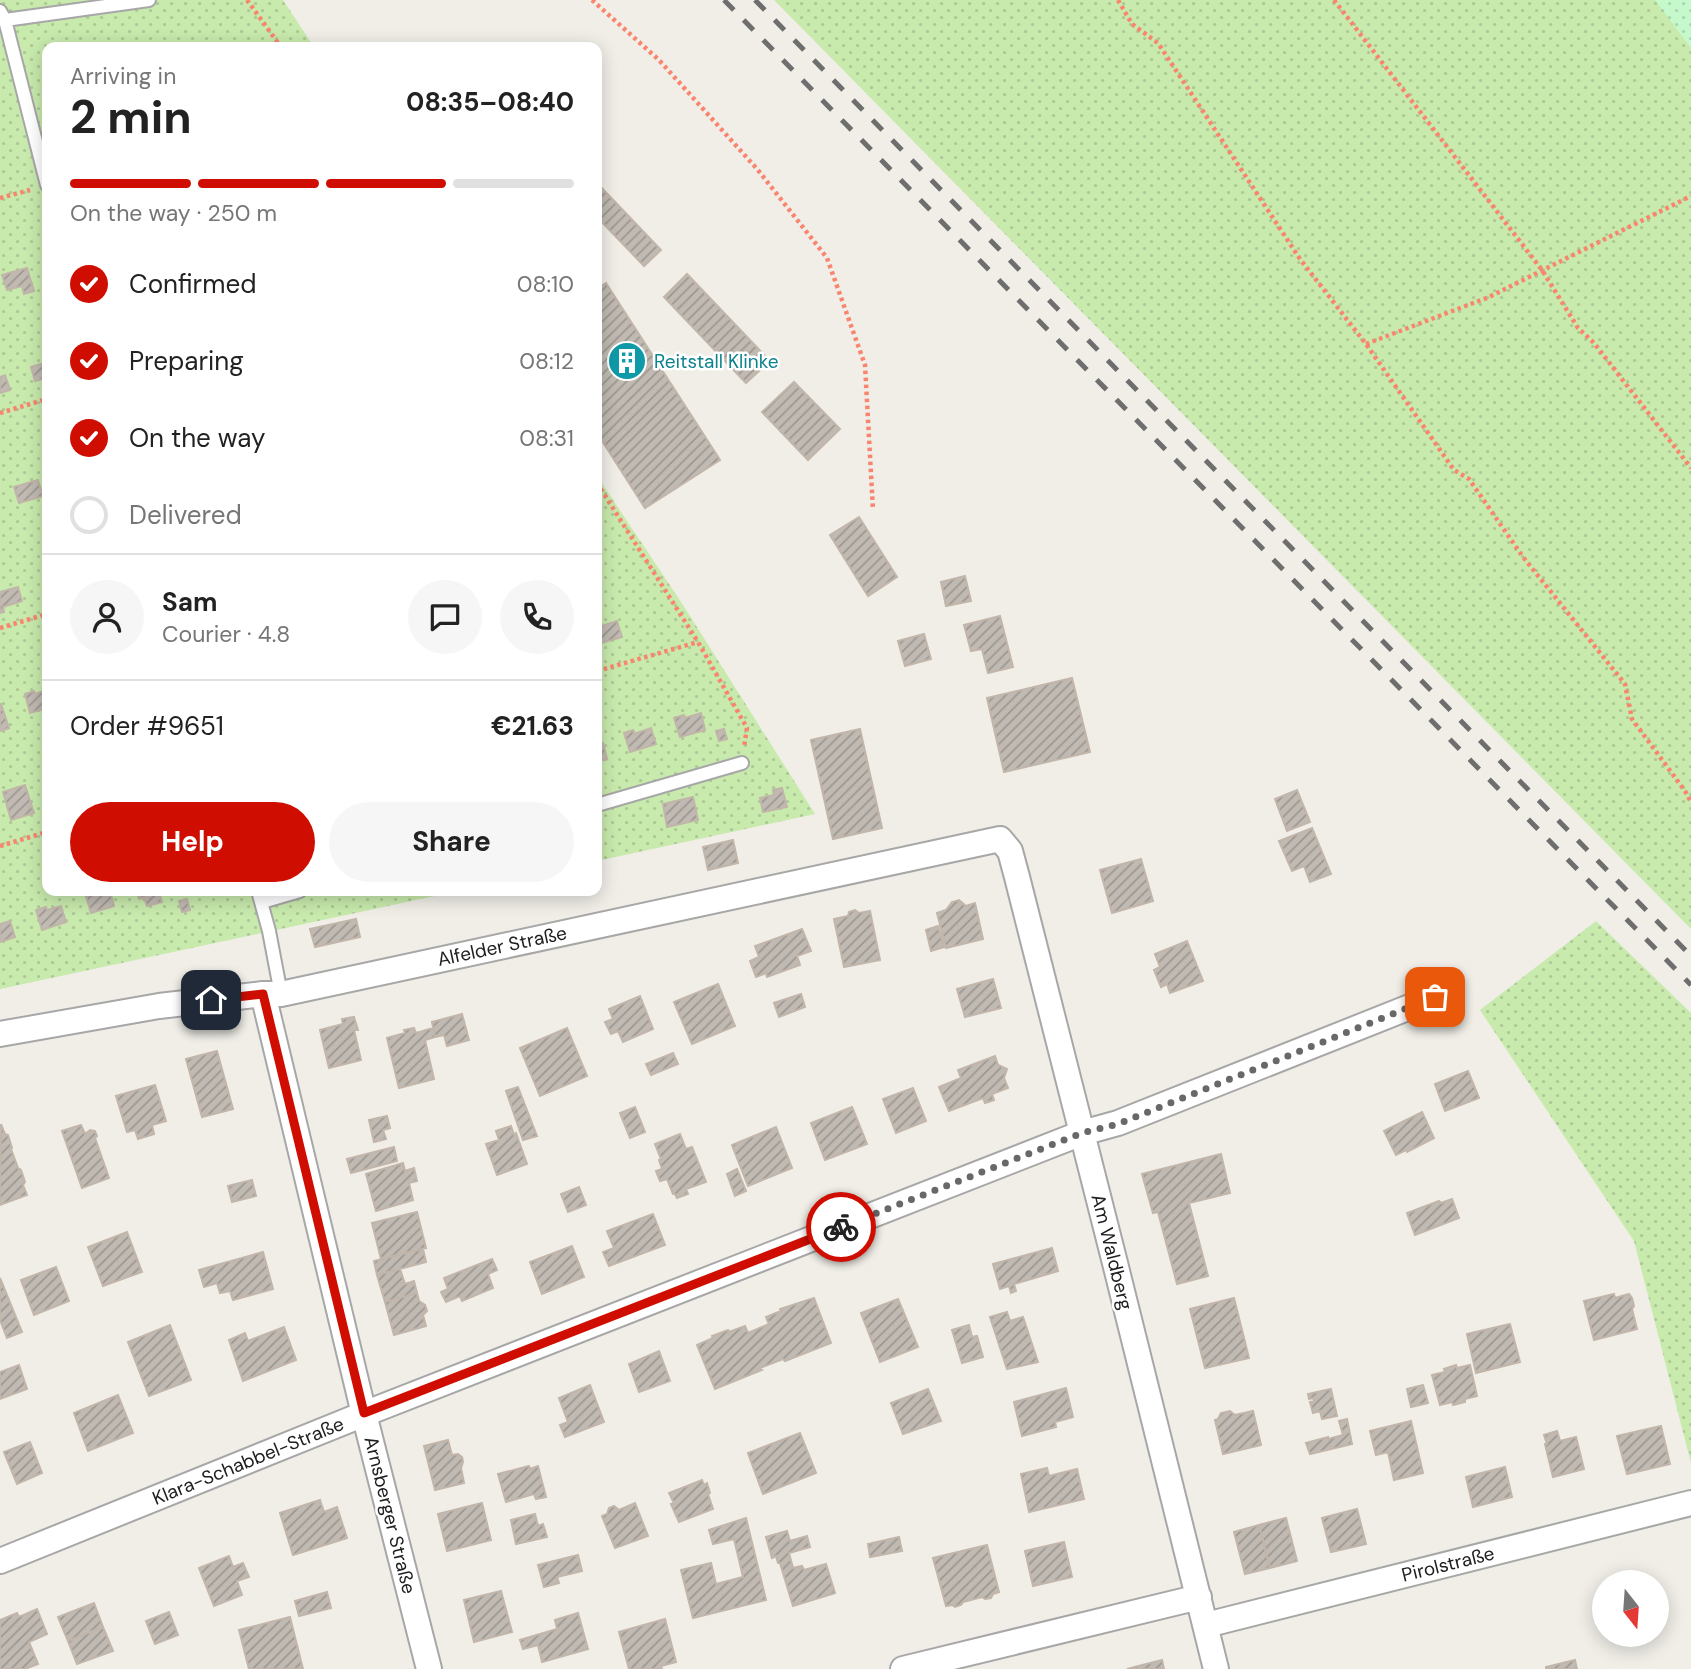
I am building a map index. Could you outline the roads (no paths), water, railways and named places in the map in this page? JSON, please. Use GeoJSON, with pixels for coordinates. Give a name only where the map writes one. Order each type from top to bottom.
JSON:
{"type":"FeatureCollection","features":[{"type":"Feature","properties":{"kind":"street","name":"Alfelder Straße"},"geometry":{"type":"LineString","coordinates":[[0,1034],[159,1006],[272,994],[1000,839]]}},
{"type":"Feature","properties":{"kind":"street","name":"Am Waldberg"},"geometry":{"type":"LineString","coordinates":[[1000,839],[1010,851],[1216,1669]]}},
{"type":"Feature","properties":{"kind":"street","name":"Arnsberger Straße"},"geometry":{"type":"LineString","coordinates":[[272,994],[364,1413],[429,1669]]}},
{"type":"Feature","properties":{"kind":"street","name":"Klara-Schabbel-Straße"},"geometry":{"type":"LineString","coordinates":[[0,1561],[364,1413],[1082,1133],[1118,1124],[1435,997]]}},
{"type":"Feature","properties":{"kind":"street","name":"Pirolstraße"},"geometry":{"type":"LineString","coordinates":[[1206,1625],[1691,1503]]}},
{"type":"Feature","properties":{"kind":"street"},"geometry":{"type":"LineString","coordinates":[[903,1669],[1199,1597]]}},
{"type":"Feature","properties":{"kind":"lane"},"geometry":{"type":"LineString","coordinates":[[41,186],[3,16],[149,0]]}},
{"type":"Feature","properties":{"kind":"lane"},"geometry":{"type":"LineString","coordinates":[[602,804],[742,763]]}},
{"type":"Feature","properties":{"kind":"lane"},"geometry":{"type":"LineString","coordinates":[[260,896],[269,931],[272,994]]}},
{"type":"Feature","properties":{"kind":"railway"},"geometry":{"type":"LineString","coordinates":[[724,0],[1691,985]]}},
{"type":"Feature","properties":{"kind":"railway"},"geometry":{"type":"LineString","coordinates":[[755,0],[1691,956]]}},
{"type":"Feature","properties":{"kind":"place","name":"Reitstall Klinke"},"geometry":{"type":"Point","coordinates":[627,361]}}]}
